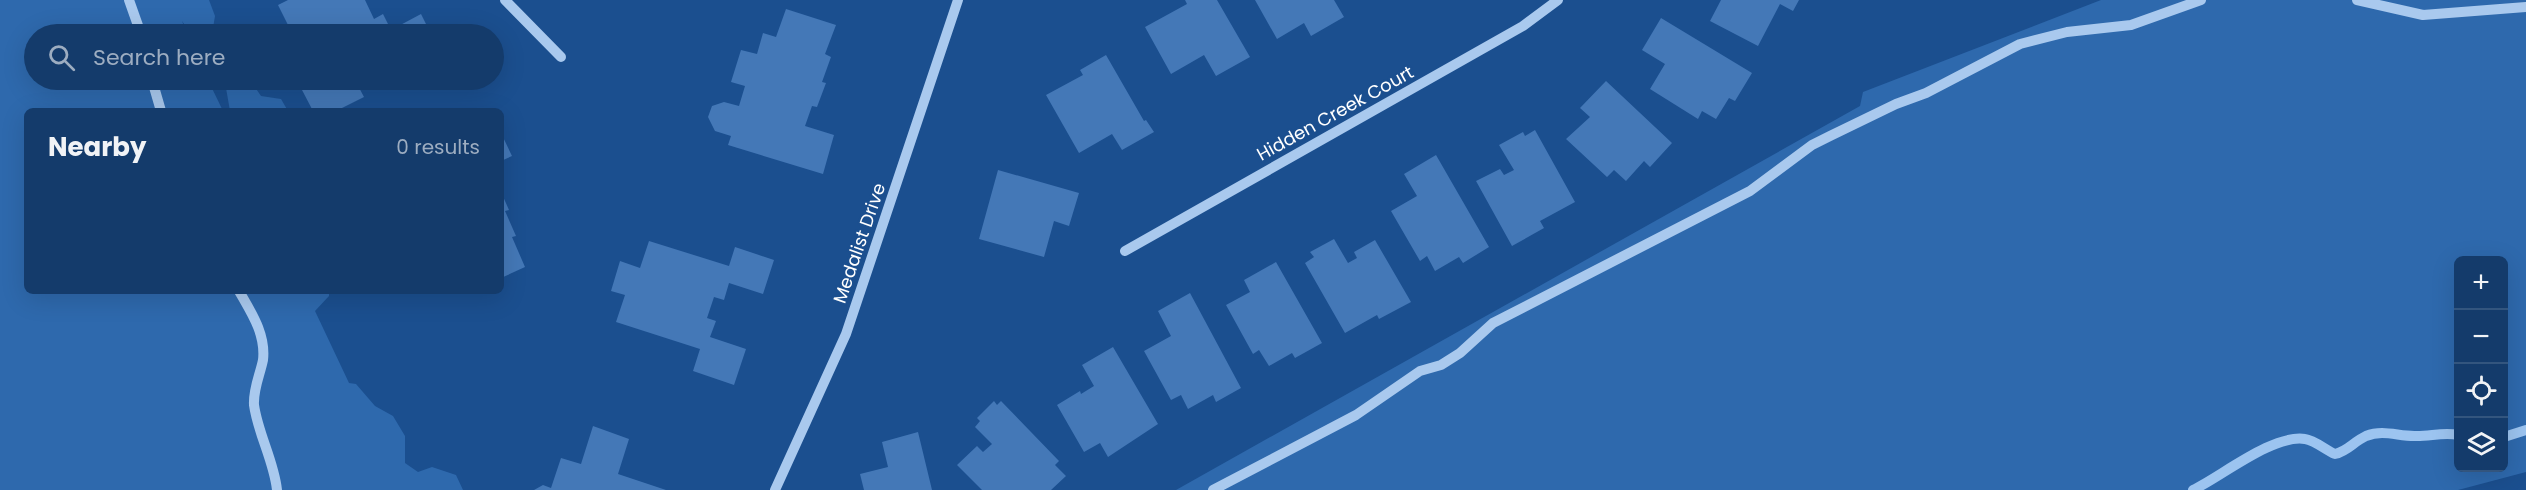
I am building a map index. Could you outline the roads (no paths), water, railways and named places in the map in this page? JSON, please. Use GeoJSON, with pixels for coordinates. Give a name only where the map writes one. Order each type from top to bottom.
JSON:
{"type":"FeatureCollection","features":[{"type":"Feature","properties":{"kind":"street"},"geometry":{"type":"LineString","coordinates":[[129,0],[137,24]]}},
{"type":"Feature","properties":{"kind":"street"},"geometry":{"type":"LineString","coordinates":[[505,0],[561,57]]}},
{"type":"Feature","properties":{"kind":"street","name":"Medalist Drive"},"geometry":{"type":"LineString","coordinates":[[775,490],[846,334],[958,0]]}},
{"type":"Feature","properties":{"kind":"street","name":"Hidden Creek Court"},"geometry":{"type":"LineString","coordinates":[[1125,250],[1523,26],[1558,0]]}},
{"type":"Feature","properties":{"kind":"street"},"geometry":{"type":"LineString","coordinates":[[1213,490],[1356,415],[1420,371],[1451,359],[1478,339],[1494,323],[1750,190],[1812,145],[1856,122],[1926,93],[2020,44],[2067,32],[2131,25],[2201,0]]}},
{"type":"Feature","properties":{"kind":"street"},"geometry":{"type":"LineString","coordinates":[[2357,0],[2423,15],[2526,7]]}},
{"type":"Feature","properties":{"kind":"street"},"geometry":{"type":"LineString","coordinates":[[155,90],[160,108]]}},
{"type":"Feature","properties":{"kind":"street"},"geometry":{"type":"LineString","coordinates":[[241,294],[255,320],[263,344],[263,359],[254,390],[254,405],[277,490]]}},
{"type":"Feature","properties":{"kind":"waterway"},"geometry":{"type":"LineString","coordinates":[[2508,436],[2526,430]]}},
{"type":"Feature","properties":{"kind":"waterway"},"geometry":{"type":"LineString","coordinates":[[2193,490],[2263,449],[2292,439],[2309,440],[2335,454],[2344,451],[2361,438],[2373,434],[2454,435]]}}]}
